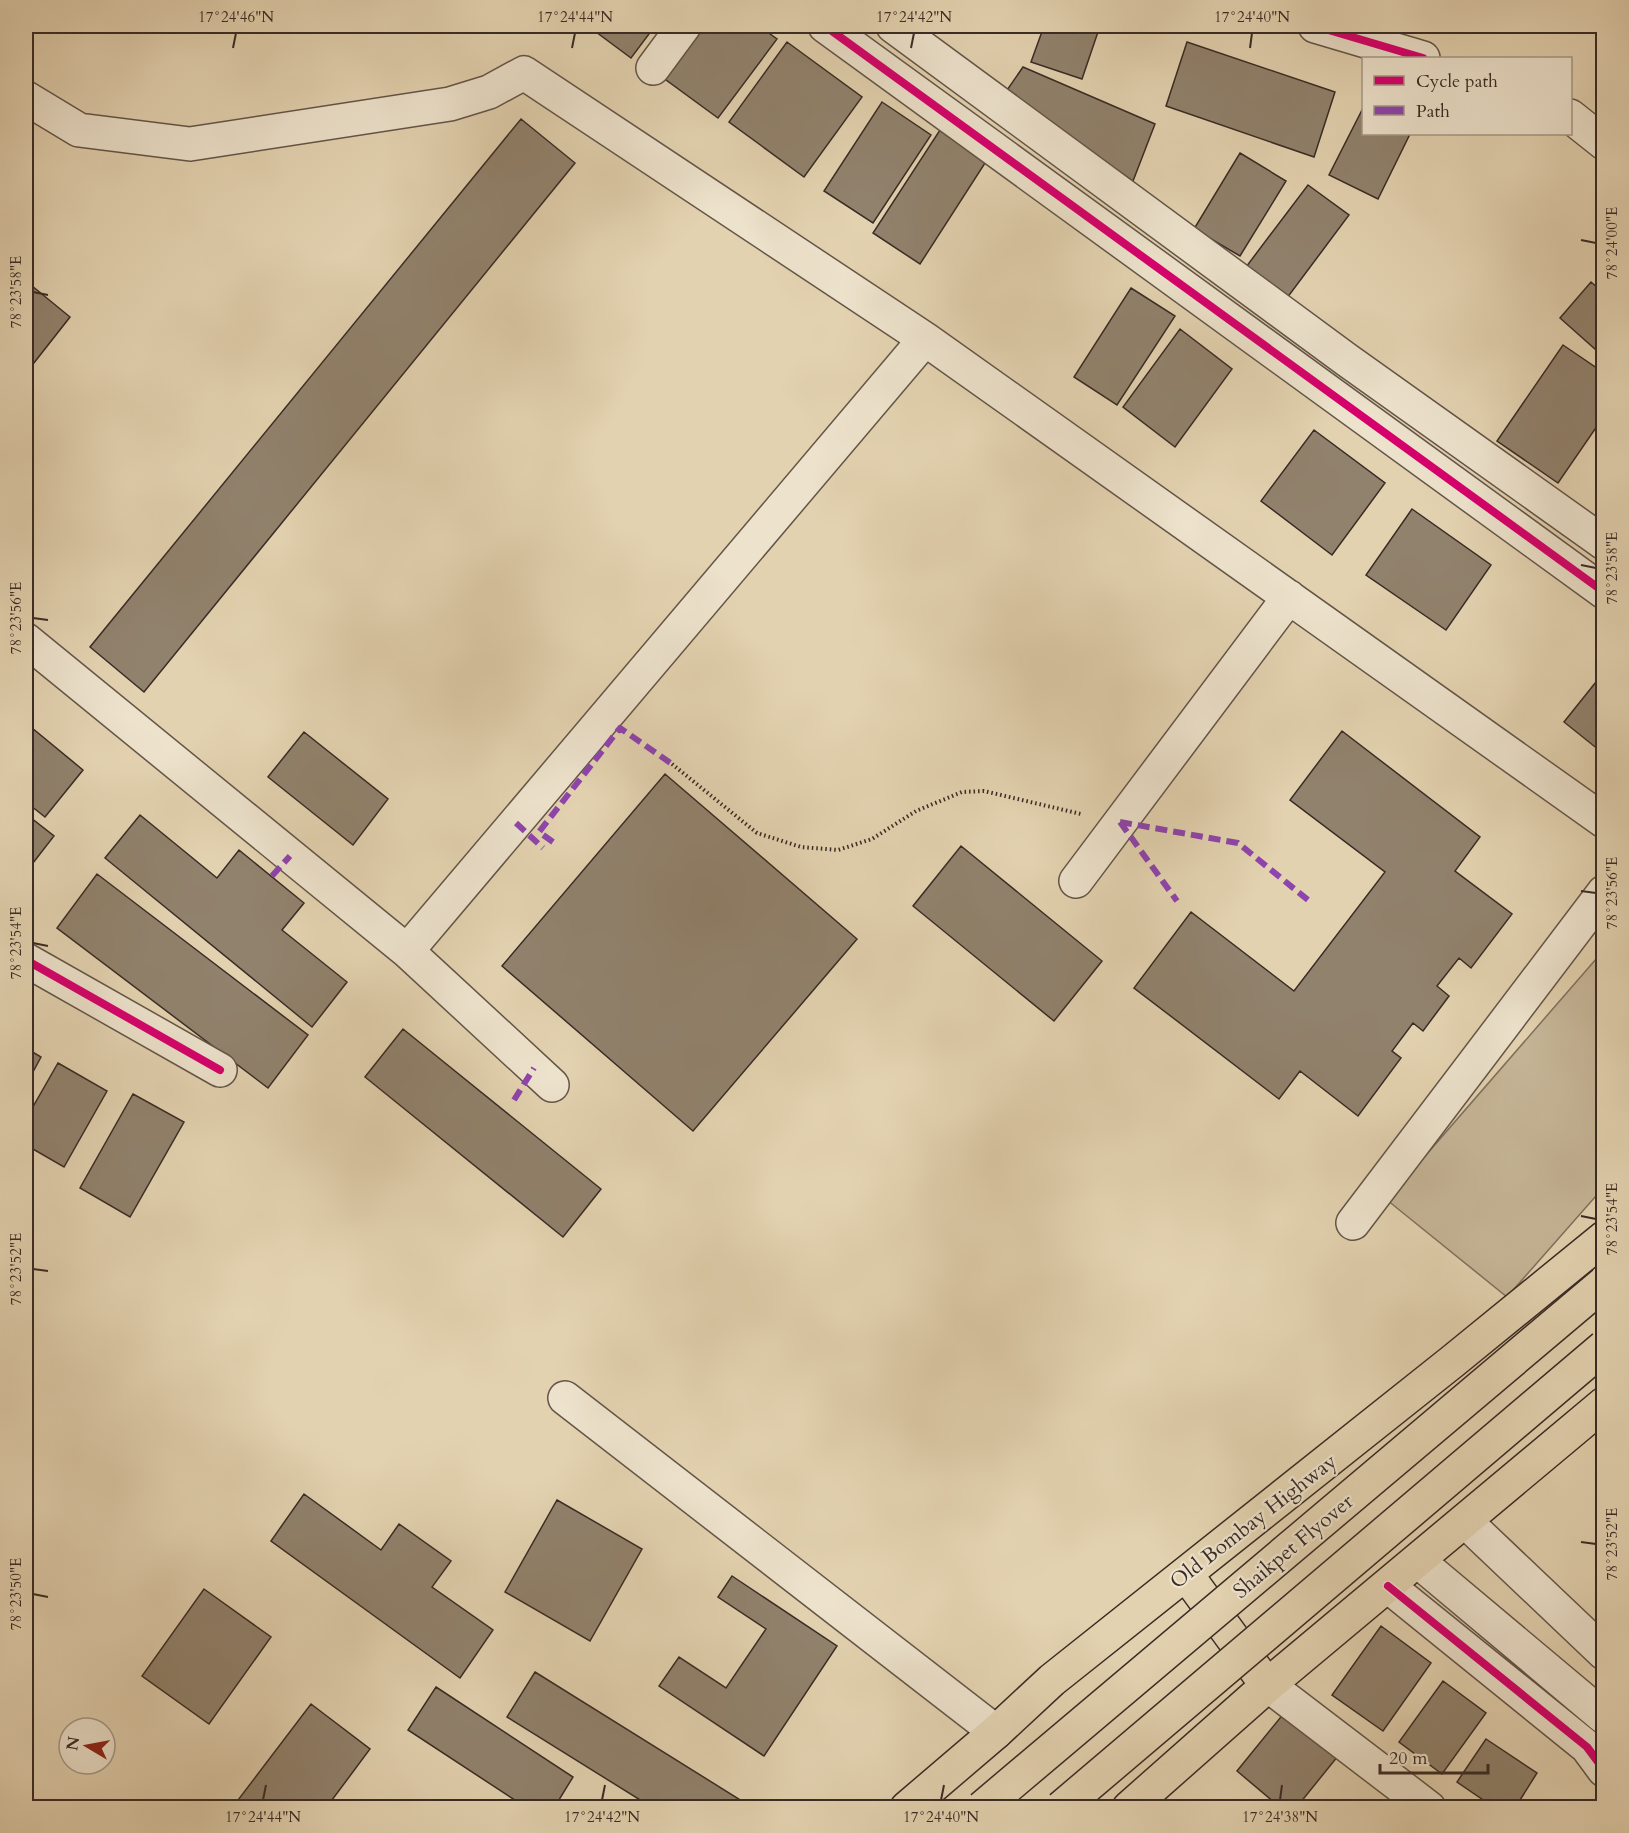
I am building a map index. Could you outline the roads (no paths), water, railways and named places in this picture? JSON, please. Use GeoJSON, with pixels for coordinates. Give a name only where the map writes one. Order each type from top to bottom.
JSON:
{"type":"FeatureCollection","features":[{"type":"Feature","properties":{"kind":"main road","name":"Old Bombay Highway"},"geometry":{"type":"LineString","coordinates":[[907,1808],[996,1732],[1052,1680],[1604,1238]]}},
{"type":"Feature","properties":{"kind":"main road","name":"Shaikpet Flyover"},"geometry":{"type":"LineString","coordinates":[[982,1808],[1604,1283]]}},
{"type":"Feature","properties":{"kind":"main road"},"geometry":{"type":"LineString","coordinates":[[1061,1808],[1604,1347]]}},
{"type":"Feature","properties":{"kind":"main road"},"geometry":{"type":"LineString","coordinates":[[1129,1808],[1268,1686],[1604,1404]]}},
{"type":"Feature","properties":{"kind":"main road"},"geometry":{"type":"LineString","coordinates":[[1186,1574],[1268,1686]]}},
{"type":"Feature","properties":{"kind":"street"},"geometry":{"type":"LineString","coordinates":[[653,68],[684,26]]}},
{"type":"Feature","properties":{"kind":"street"},"geometry":{"type":"LineString","coordinates":[[825,26],[1604,592]]}},
{"type":"Feature","properties":{"kind":"street"},"geometry":{"type":"LineString","coordinates":[[893,26],[1347,360],[1604,543]]}},
{"type":"Feature","properties":{"kind":"street"},"geometry":{"type":"LineString","coordinates":[[1315,26],[1420,57]]}},
{"type":"Feature","properties":{"kind":"street"},"geometry":{"type":"LineString","coordinates":[[26,98],[79,130],[190,144],[450,104],[489,92],[524,73],[925,339],[1604,821]]}},
{"type":"Feature","properties":{"kind":"street"},"geometry":{"type":"LineString","coordinates":[[1572,119],[1604,143]]}},
{"type":"Feature","properties":{"kind":"street"},"geometry":{"type":"LineString","coordinates":[[407,951],[925,339]]}},
{"type":"Feature","properties":{"kind":"street"},"geometry":{"type":"LineString","coordinates":[[1076,881],[1289,597]]}},
{"type":"Feature","properties":{"kind":"street"},"geometry":{"type":"LineString","coordinates":[[26,640],[407,951],[552,1085]]}},
{"type":"Feature","properties":{"kind":"street"},"geometry":{"type":"LineString","coordinates":[[1353,1223],[1604,892]]}},
{"type":"Feature","properties":{"kind":"street"},"geometry":{"type":"LineString","coordinates":[[26,960],[220,1070]]}},
{"type":"Feature","properties":{"kind":"street"},"geometry":{"type":"LineString","coordinates":[[565,1398],[996,1732]]}},
{"type":"Feature","properties":{"kind":"street"},"geometry":{"type":"LineString","coordinates":[[1466,1521],[1604,1653]]}},
{"type":"Feature","properties":{"kind":"street"},"geometry":{"type":"LineString","coordinates":[[1418,1561],[1604,1717]]}},
{"type":"Feature","properties":{"kind":"street"},"geometry":{"type":"LineString","coordinates":[[1388,1586],[1587,1747],[1604,1770]]}},
{"type":"Feature","properties":{"kind":"street"},"geometry":{"type":"LineString","coordinates":[[1268,1686],[1429,1808]]}}]}
